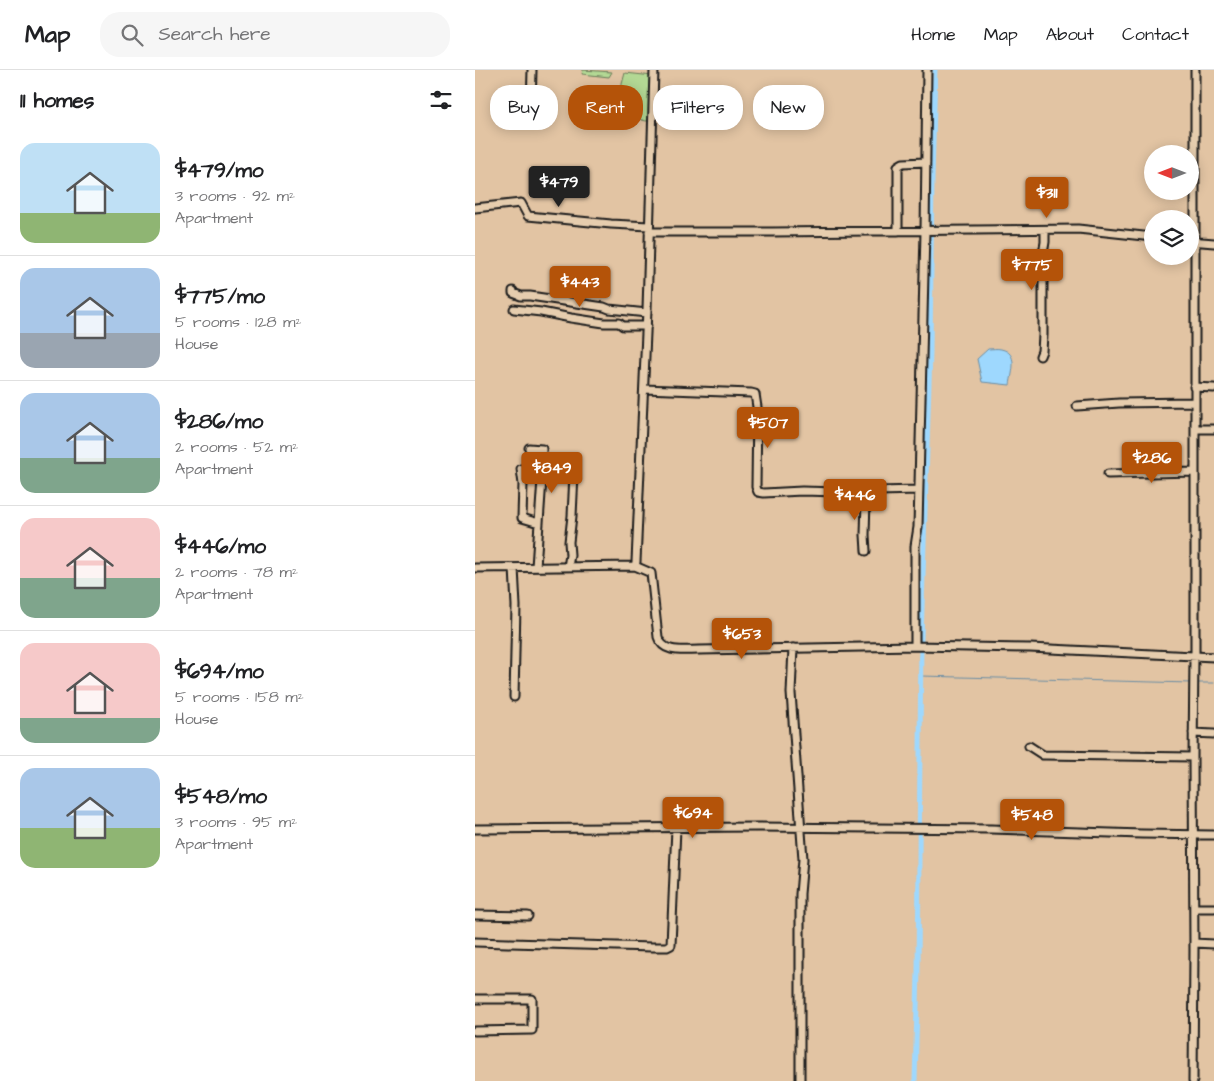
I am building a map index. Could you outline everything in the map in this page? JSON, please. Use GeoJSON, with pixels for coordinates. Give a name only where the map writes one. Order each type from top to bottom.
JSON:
{"type":"FeatureCollection","features":[{"type":"Feature","properties":{"kind":"street"},"geometry":{"type":"LineString","coordinates":[[532,70],[532,85]]}},
{"type":"Feature","properties":{"kind":"street"},"geometry":{"type":"LineString","coordinates":[[635,566],[647,326],[654,70]]}},
{"type":"Feature","properties":{"kind":"street"},"geometry":{"type":"LineString","coordinates":[[920,646],[915,546],[918,527],[927,70]]}},
{"type":"Feature","properties":{"kind":"street"},"geometry":{"type":"LineString","coordinates":[[1193,210],[1195,70]]}},
{"type":"Feature","properties":{"kind":"street"},"geometry":{"type":"LineString","coordinates":[[897,231],[898,166],[903,163],[926,162]]}},
{"type":"Feature","properties":{"kind":"street"},"geometry":{"type":"LineString","coordinates":[[475,208],[521,203],[528,216],[649,229],[897,231],[1078,229],[1144,236]]}},
{"type":"Feature","properties":{"kind":"street"},"geometry":{"type":"LineString","coordinates":[[1040,356],[1043,335],[1043,254],[1045,230]]}},
{"type":"Feature","properties":{"kind":"street"},"geometry":{"type":"LineString","coordinates":[[1199,242],[1214,243]]}},
{"type":"Feature","properties":{"kind":"street"},"geometry":{"type":"LineString","coordinates":[[1192,265],[1195,387],[1193,733],[1195,943],[1193,1081]]}},
{"type":"Feature","properties":{"kind":"street"},"geometry":{"type":"LineString","coordinates":[[513,291],[513,293],[521,296],[609,309],[647,312]]}},
{"type":"Feature","properties":{"kind":"street"},"geometry":{"type":"LineString","coordinates":[[514,309],[623,326],[647,326]]}},
{"type":"Feature","properties":{"kind":"street"},"geometry":{"type":"LineString","coordinates":[[1195,387],[1214,388]]}},
{"type":"Feature","properties":{"kind":"street"},"geometry":{"type":"LineString","coordinates":[[644,389],[755,394],[757,407],[755,487],[758,492],[918,490]]}},
{"type":"Feature","properties":{"kind":"street"},"geometry":{"type":"LineString","coordinates":[[1077,406],[1119,403],[1195,402]]}},
{"type":"Feature","properties":{"kind":"street"},"geometry":{"type":"LineString","coordinates":[[1195,429],[1214,429]]}},
{"type":"Feature","properties":{"kind":"street"},"geometry":{"type":"LineString","coordinates":[[529,448],[542,449],[542,479],[536,567]]}},
{"type":"Feature","properties":{"kind":"street"},"geometry":{"type":"LineString","coordinates":[[521,469],[523,484],[522,518],[539,523]]}},
{"type":"Feature","properties":{"kind":"street"},"geometry":{"type":"LineString","coordinates":[[1108,474],[1195,472]]}},
{"type":"Feature","properties":{"kind":"street"},"geometry":{"type":"LineString","coordinates":[[568,567],[574,474]]}},
{"type":"Feature","properties":{"kind":"street"},"geometry":{"type":"LineString","coordinates":[[866,551],[866,499],[868,491]]}},
{"type":"Feature","properties":{"kind":"street"},"geometry":{"type":"LineString","coordinates":[[475,568],[635,566],[651,573],[658,638],[662,646],[667,649],[920,646],[1030,648],[1214,657]]}},
{"type":"Feature","properties":{"kind":"street"},"geometry":{"type":"LineString","coordinates":[[514,697],[515,568]]}},
{"type":"Feature","properties":{"kind":"street"},"geometry":{"type":"LineString","coordinates":[[793,648],[791,693],[803,859],[800,894],[800,1081]]}},
{"type":"Feature","properties":{"kind":"street"},"geometry":{"type":"LineString","coordinates":[[1193,733],[1214,734]]}},
{"type":"Feature","properties":{"kind":"street"},"geometry":{"type":"LineString","coordinates":[[1029,746],[1043,755],[1193,757]]}},
{"type":"Feature","properties":{"kind":"street"},"geometry":{"type":"LineString","coordinates":[[475,829],[757,827],[1004,829],[1214,835]]}},
{"type":"Feature","properties":{"kind":"street"},"geometry":{"type":"LineString","coordinates":[[475,942],[652,947],[667,947],[671,945],[677,828]]}},
{"type":"Feature","properties":{"kind":"street"},"geometry":{"type":"LineString","coordinates":[[1194,908],[1214,908]]}},
{"type":"Feature","properties":{"kind":"street"},"geometry":{"type":"LineString","coordinates":[[475,915],[528,916]]}},
{"type":"Feature","properties":{"kind":"street"},"geometry":{"type":"LineString","coordinates":[[1195,943],[1214,944]]}},
{"type":"Feature","properties":{"kind":"street"},"geometry":{"type":"LineString","coordinates":[[475,999],[532,999],[532,1030],[475,1031]]}},
{"type":"Feature","properties":{"kind":"green space"},"geometry":{"type":"Polygon","coordinates":[[[583,70],[612,72],[609,77],[582,74],[583,70]]]}},
{"type":"Feature","properties":{"kind":"green space"},"geometry":{"type":"Polygon","coordinates":[[[625,73],[653,76],[652,120],[643,120],[643,85],[622,84],[625,73]]]}},
{"type":"Feature","properties":{"kind":"water"},"geometry":{"type":"Polygon","coordinates":[[[988,349],[1001,349],[1010,354],[1013,369],[1010,385],[982,382],[977,359],[988,349]]]}},
{"type":"Feature","properties":{"kind":"waterway"},"geometry":{"type":"LineString","coordinates":[[915,1081],[918,971],[921,640],[930,352],[935,70]]}},
{"type":"Feature","properties":{"kind":"waterway"},"geometry":{"type":"LineString","coordinates":[[921,676],[1191,683]]}},
{"type":"Feature","properties":{"kind":"waterway"},"geometry":{"type":"LineString","coordinates":[[1198,683],[1214,683]]}}]}
